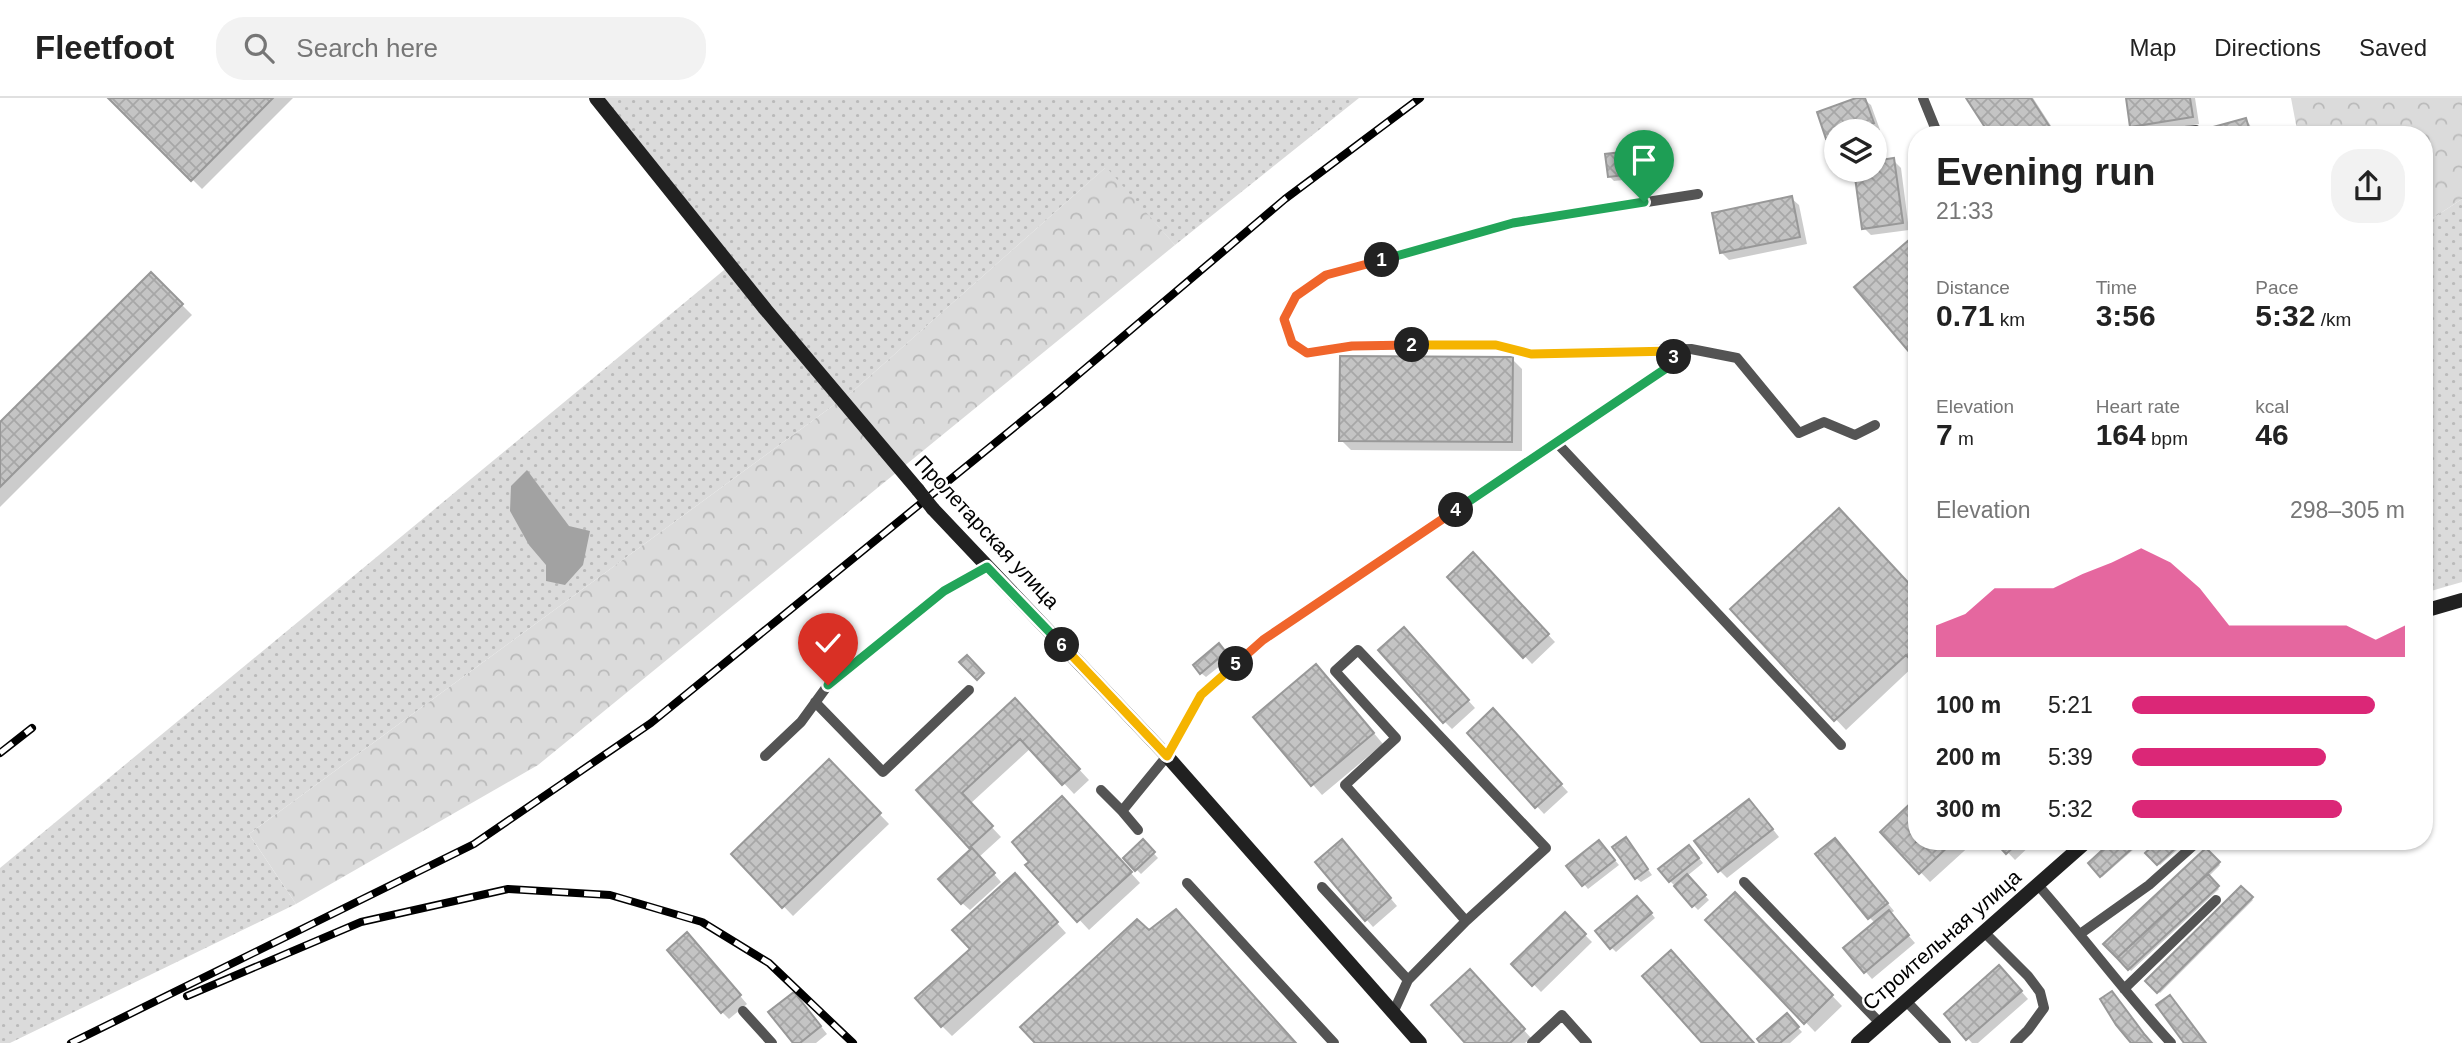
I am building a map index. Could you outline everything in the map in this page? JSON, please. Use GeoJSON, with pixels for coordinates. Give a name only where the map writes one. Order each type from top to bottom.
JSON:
{"type":"FeatureCollection","features":[{"type":"Feature","properties":{"kind":"street","name":"Пролетарская улица"},"geometry":{"type":"LineString","coordinates":[[596,98],[766,310],[933,509],[1167,756],[1420,1043]]}},
{"type":"Feature","properties":{"kind":"street"},"geometry":{"type":"LineString","coordinates":[[2433,608],[2462,600]]}},
{"type":"Feature","properties":{"kind":"street","name":"Строительная улица"},"geometry":{"type":"LineString","coordinates":[[1858,1043],[2077,850]]}},
{"type":"Feature","properties":{"kind":"lane"},"geometry":{"type":"LineString","coordinates":[[1923,98],[1934,126]]}},
{"type":"Feature","properties":{"kind":"lane"},"geometry":{"type":"LineString","coordinates":[[1698,194],[1513,223],[1326,275],[1296,296],[1284,319],[1292,343],[1307,353],[1352,346],[1496,345],[1531,354],[1691,349],[1737,358],[1799,433],[1824,422],[1855,435],[1875,425]]}},
{"type":"Feature","properties":{"kind":"lane"},"geometry":{"type":"LineString","coordinates":[[1122,811],[1167,756],[1201,695],[1263,640],[1674,363],[1674,351]]}},
{"type":"Feature","properties":{"kind":"lane"},"geometry":{"type":"LineString","coordinates":[[1556,442],[1842,745]]}},
{"type":"Feature","properties":{"kind":"lane"},"geometry":{"type":"LineString","coordinates":[[765,757],[801,722],[828,685],[944,591],[987,567]]}},
{"type":"Feature","properties":{"kind":"lane"},"geometry":{"type":"LineString","coordinates":[[1393,1013],[1408,980],[1466,921],[1546,848],[1358,650],[1335,671],[1396,738],[1345,785],[1466,921]]}},
{"type":"Feature","properties":{"kind":"lane"},"geometry":{"type":"LineString","coordinates":[[815,702],[883,772],[969,690]]}},
{"type":"Feature","properties":{"kind":"lane"},"geometry":{"type":"LineString","coordinates":[[1101,790],[1138,830]]}},
{"type":"Feature","properties":{"kind":"lane"},"geometry":{"type":"LineString","coordinates":[[2080,934],[2150,886],[2189,850]]}},
{"type":"Feature","properties":{"kind":"lane"},"geometry":{"type":"LineString","coordinates":[[1187,883],[1334,1043]]}},
{"type":"Feature","properties":{"kind":"lane"},"geometry":{"type":"LineString","coordinates":[[1744,883],[1880,1023]]}},
{"type":"Feature","properties":{"kind":"lane"},"geometry":{"type":"LineString","coordinates":[[2037,884],[2171,1043]]}},
{"type":"Feature","properties":{"kind":"lane"},"geometry":{"type":"LineString","coordinates":[[1322,887],[1408,980]]}},
{"type":"Feature","properties":{"kind":"lane"},"geometry":{"type":"LineString","coordinates":[[2124,989],[2216,900]]}},
{"type":"Feature","properties":{"kind":"lane"},"geometry":{"type":"LineString","coordinates":[[1986,934],[2028,976],[2040,992],[2044,1008],[2015,1043]]}},
{"type":"Feature","properties":{"kind":"lane"},"geometry":{"type":"LineString","coordinates":[[1909,1004],[1946,1043]]}},
{"type":"Feature","properties":{"kind":"lane"},"geometry":{"type":"LineString","coordinates":[[743,1011],[772,1043]]}},
{"type":"Feature","properties":{"kind":"lane"},"geometry":{"type":"LineString","coordinates":[[1532,1043],[1562,1015],[1587,1043]]}},
{"type":"Feature","properties":{"kind":"green space"},"geometry":{"type":"Polygon","coordinates":[[[599,98],[1359,98],[1175,245],[1105,168],[853,391],[249,834],[296,904],[10,1043],[0,1043],[0,868],[735,261],[599,98]]]}},
{"type":"Feature","properties":{"kind":"green space"},"geometry":{"type":"Polygon","coordinates":[[[2291,98],[2462,98],[2462,199],[2433,218],[2433,126],[2296,126],[2291,98]]]}},
{"type":"Feature","properties":{"kind":"green space"},"geometry":{"type":"Polygon","coordinates":[[[1106,167],[1175,245],[538,765],[296,904],[249,834],[853,391],[1106,167]]]}},
{"type":"Feature","properties":{"kind":"green space"},"geometry":{"type":"Polygon","coordinates":[[[2462,199],[2462,582],[2433,590],[2433,218],[2462,199]]]}},
{"type":"Feature","properties":{"kind":"shaded area"},"geometry":{"type":"Polygon","coordinates":[[[527,470],[569,526],[590,531],[583,565],[565,585],[546,581],[546,565],[529,545],[510,511],[511,486],[527,470]]]}},
{"type":"Feature","properties":{"kind":"building"},"geometry":{"type":"Polygon","coordinates":[[[108,98],[273,98],[191,181],[108,98]]]}},
{"type":"Feature","properties":{"kind":"building"},"geometry":{"type":"Polygon","coordinates":[[[1856,98],[1865,98],[1873,119],[1824,119],[1824,133],[1817,112],[1856,98]]]}},
{"type":"Feature","properties":{"kind":"building"},"geometry":{"type":"Polygon","coordinates":[[[1966,98],[2031,98],[2049,126],[1984,126],[1966,98]]]}},
{"type":"Feature","properties":{"kind":"building"},"geometry":{"type":"Polygon","coordinates":[[[2126,98],[2190,98],[2193,117],[2130,126],[2126,98]]]}},
{"type":"Feature","properties":{"kind":"building"},"geometry":{"type":"Polygon","coordinates":[[[2246,118],[2248,126],[2217,126],[2246,118]]]}},
{"type":"Feature","properties":{"kind":"building"},"geometry":{"type":"Polygon","coordinates":[[[1658,148],[1661,171],[1608,177],[1605,154],[1658,148]]]}},
{"type":"Feature","properties":{"kind":"building"},"geometry":{"type":"Polygon","coordinates":[[[1894,158],[1903,223],[1862,229],[1856,182],[1887,182],[1887,159],[1894,158]]]}},
{"type":"Feature","properties":{"kind":"building"},"geometry":{"type":"Polygon","coordinates":[[[1792,196],[1800,237],[1720,253],[1712,213],[1792,196]]]}},
{"type":"Feature","properties":{"kind":"building"},"geometry":{"type":"Polygon","coordinates":[[[1908,241],[1908,351],[1854,287],[1908,241]]]}},
{"type":"Feature","properties":{"kind":"building"},"geometry":{"type":"Polygon","coordinates":[[[151,272],[183,304],[0,487],[0,422],[151,272]]]}},
{"type":"Feature","properties":{"kind":"building"},"geometry":{"type":"Polygon","coordinates":[[[1340,356],[1513,357],[1512,442],[1339,441],[1340,356]]]}},
{"type":"Feature","properties":{"kind":"building"},"geometry":{"type":"Polygon","coordinates":[[[1839,508],[1908,582],[1908,657],[1906,655],[1834,721],[1730,609],[1839,508]]]}},
{"type":"Feature","properties":{"kind":"building"},"geometry":{"type":"Polygon","coordinates":[[[1473,552],[1549,634],[1523,658],[1447,577],[1473,552]]]}},
{"type":"Feature","properties":{"kind":"building"},"geometry":{"type":"Polygon","coordinates":[[[1404,627],[1469,700],[1443,723],[1378,650],[1404,627]]]}},
{"type":"Feature","properties":{"kind":"building"},"geometry":{"type":"Polygon","coordinates":[[[1219,643],[1226,652],[1200,674],[1193,665],[1219,643]]]}},
{"type":"Feature","properties":{"kind":"building"},"geometry":{"type":"Polygon","coordinates":[[[967,655],[984,673],[977,680],[959,662],[967,655]]]}},
{"type":"Feature","properties":{"kind":"building"},"geometry":{"type":"Polygon","coordinates":[[[1316,664],[1374,733],[1311,786],[1253,717],[1316,664]]]}},
{"type":"Feature","properties":{"kind":"building"},"geometry":{"type":"Polygon","coordinates":[[[1015,698],[1080,769],[1062,785],[1020,739],[962,793],[993,826],[969,848],[916,790],[1015,698]]]}},
{"type":"Feature","properties":{"kind":"building"},"geometry":{"type":"Polygon","coordinates":[[[1493,708],[1562,784],[1535,808],[1467,733],[1493,708]]]}},
{"type":"Feature","properties":{"kind":"building"},"geometry":{"type":"Polygon","coordinates":[[[829,759],[881,813],[782,908],[731,854],[829,759]]]}},
{"type":"Feature","properties":{"kind":"building"},"geometry":{"type":"Polygon","coordinates":[[[1062,796],[1132,872],[1077,922],[1025,865],[1029,862],[1012,842],[1062,796]]]}},
{"type":"Feature","properties":{"kind":"building"},"geometry":{"type":"Polygon","coordinates":[[[1749,799],[1773,829],[1718,872],[1694,841],[1749,799]]]}},
{"type":"Feature","properties":{"kind":"building"},"geometry":{"type":"Polygon","coordinates":[[[1908,806],[1908,850],[1944,850],[1919,874],[1880,832],[1908,806]]]}},
{"type":"Feature","properties":{"kind":"building"},"geometry":{"type":"Polygon","coordinates":[[[1626,837],[1648,869],[1635,879],[1612,847],[1626,837]]]}},
{"type":"Feature","properties":{"kind":"building"},"geometry":{"type":"Polygon","coordinates":[[[1835,838],[1888,903],[1868,919],[1815,854],[1835,838]]]}},
{"type":"Feature","properties":{"kind":"building"},"geometry":{"type":"Polygon","coordinates":[[[1143,839],[1155,852],[1135,871],[1123,858],[1143,839]]]}},
{"type":"Feature","properties":{"kind":"building"},"geometry":{"type":"Polygon","coordinates":[[[1342,839],[1391,898],[1365,921],[1315,862],[1342,839]]]}},
{"type":"Feature","properties":{"kind":"building"},"geometry":{"type":"Polygon","coordinates":[[[1599,840],[1615,860],[1582,886],[1566,866],[1599,840]]]}},
{"type":"Feature","properties":{"kind":"building"},"geometry":{"type":"Polygon","coordinates":[[[1689,845],[1699,858],[1669,882],[1658,869],[1689,845]]]}},
{"type":"Feature","properties":{"kind":"building"},"geometry":{"type":"Polygon","coordinates":[[[972,848],[995,873],[961,904],[938,879],[972,848]]]}},
{"type":"Feature","properties":{"kind":"building"},"geometry":{"type":"Polygon","coordinates":[[[2102,850],[2130,850],[2100,877],[2088,863],[2102,850]]]}},
{"type":"Feature","properties":{"kind":"building"},"geometry":{"type":"Polygon","coordinates":[[[2148,850],[2173,850],[2157,865],[2145,853],[2148,850]]]}},
{"type":"Feature","properties":{"kind":"building"},"geometry":{"type":"Polygon","coordinates":[[[2204,850],[2208,850],[2220,862],[2117,958],[2103,944],[2204,850]]]}},
{"type":"Feature","properties":{"kind":"building"},"geometry":{"type":"Polygon","coordinates":[[[1015,873],[1058,922],[941,1027],[915,998],[970,949],[952,930],[1015,873]]]}},
{"type":"Feature","properties":{"kind":"building"},"geometry":{"type":"Polygon","coordinates":[[[1687,874],[1706,895],[1692,907],[1674,886],[1687,874]]]}},
{"type":"Feature","properties":{"kind":"building"},"geometry":{"type":"Polygon","coordinates":[[[2208,874],[2219,886],[2128,970],[2117,958],[2208,874]]]}},
{"type":"Feature","properties":{"kind":"building"},"geometry":{"type":"Polygon","coordinates":[[[2241,886],[2253,897],[2157,993],[2145,981],[2241,886]]]}},
{"type":"Feature","properties":{"kind":"building"},"geometry":{"type":"Polygon","coordinates":[[[1735,892],[1833,995],[1804,1024],[1705,920],[1735,892]]]}},
{"type":"Feature","properties":{"kind":"building"},"geometry":{"type":"Polygon","coordinates":[[[1637,896],[1652,913],[1610,949],[1595,931],[1637,896]]]}},
{"type":"Feature","properties":{"kind":"building"},"geometry":{"type":"Polygon","coordinates":[[[1176,909],[1296,1043],[1035,1043],[1020,1027],[1137,919],[1149,930],[1176,909]]]}},
{"type":"Feature","properties":{"kind":"building"},"geometry":{"type":"Polygon","coordinates":[[[1889,910],[1909,935],[1864,973],[1843,948],[1889,910]]]}},
{"type":"Feature","properties":{"kind":"building"},"geometry":{"type":"Polygon","coordinates":[[[1565,912],[1586,934],[1532,986],[1511,964],[1565,912]]]}},
{"type":"Feature","properties":{"kind":"building"},"geometry":{"type":"Polygon","coordinates":[[[687,932],[741,995],[721,1013],[667,950],[687,932]]]}},
{"type":"Feature","properties":{"kind":"building"},"geometry":{"type":"Polygon","coordinates":[[[1671,950],[1754,1043],[1702,1043],[1642,976],[1671,950]]]}},
{"type":"Feature","properties":{"kind":"building"},"geometry":{"type":"Polygon","coordinates":[[[1999,965],[2022,991],[1966,1040],[1944,1014],[1999,965]]]}},
{"type":"Feature","properties":{"kind":"building"},"geometry":{"type":"Polygon","coordinates":[[[1470,969],[1525,1029],[1510,1043],[1465,1043],[1431,1005],[1470,969]]]}},
{"type":"Feature","properties":{"kind":"building"},"geometry":{"type":"Polygon","coordinates":[[[2112,991],[2152,1043],[2131,1043],[2116,1025],[2100,999],[2112,991]]]}},
{"type":"Feature","properties":{"kind":"building"},"geometry":{"type":"Polygon","coordinates":[[[794,992],[821,1026],[800,1043],[793,1043],[768,1012],[794,992]]]}},
{"type":"Feature","properties":{"kind":"building"},"geometry":{"type":"Polygon","coordinates":[[[2170,995],[2206,1043],[2184,1043],[2156,1005],[2170,995]]]}},
{"type":"Feature","properties":{"kind":"building"},"geometry":{"type":"Polygon","coordinates":[[[1787,1013],[1799,1027],[1780,1043],[1760,1043],[1757,1039],[1787,1013]]]}},
{"type":"Feature","properties":{"kind":"railway"},"geometry":{"type":"LineString","coordinates":[[71,1043],[474,844],[651,723],[1054,395],[1285,199],[1420,98]]}},
{"type":"Feature","properties":{"kind":"railway"},"geometry":{"type":"LineString","coordinates":[[0,753],[32,728]]}},
{"type":"Feature","properties":{"kind":"railway"},"geometry":{"type":"LineString","coordinates":[[187,996],[361,922],[508,889],[610,895],[702,922],[769,963],[853,1043]]}},
{"type":"Feature","properties":{"kind":"route"},"geometry":{"type":"LineString","coordinates":[[828,685],[944,591],[987,567],[1167,756],[1201,695],[1263,640],[1674,363],[1674,351],[1531,354],[1496,345],[1352,346],[1307,353],[1292,343],[1284,319],[1296,296],[1326,275],[1513,223],[1644,202]]}}]}
